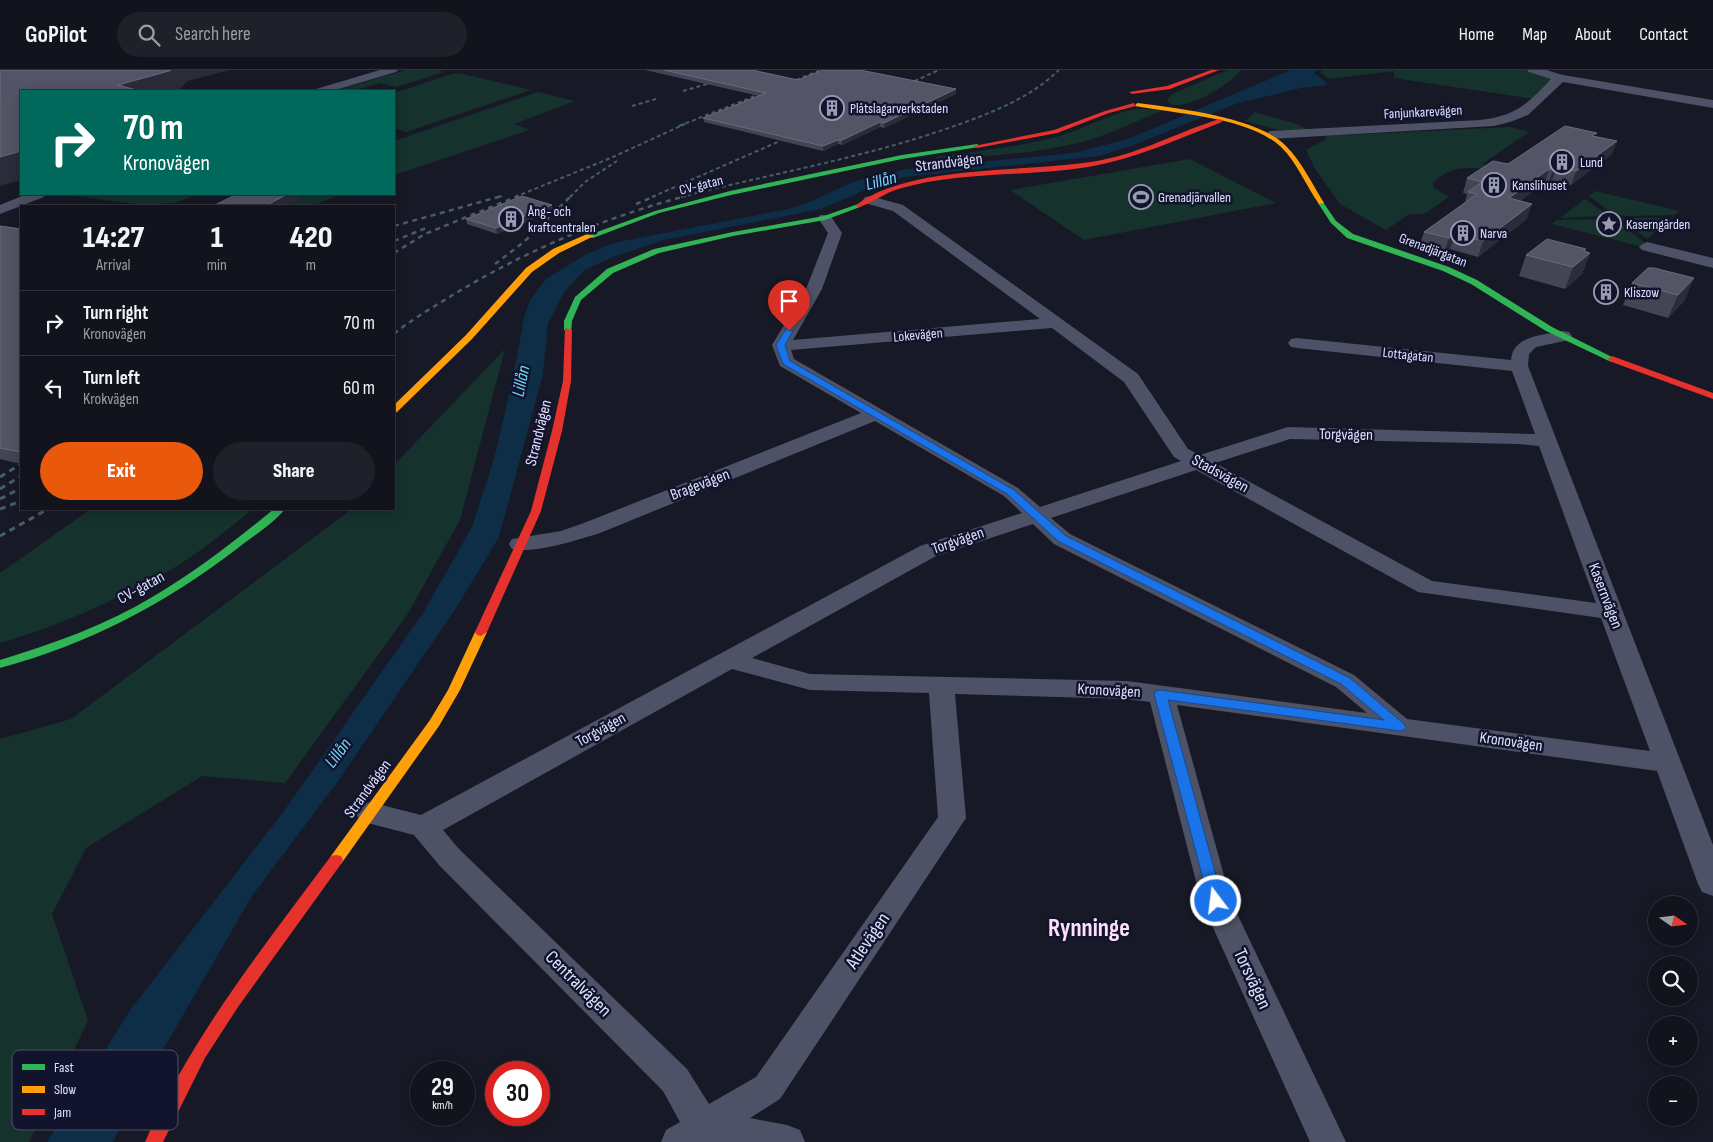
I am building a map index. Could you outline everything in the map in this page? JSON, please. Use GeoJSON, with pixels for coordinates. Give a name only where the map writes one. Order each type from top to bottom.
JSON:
{"type":"FeatureCollection","features":[{"type":"Feature","properties":{"kind":"street"},"geometry":{"type":"LineString","coordinates":[[323,90],[392,70]]}},
{"type":"Feature","properties":{"kind":"street"},"geometry":{"type":"LineString","coordinates":[[1120,92],[1168,88],[1216,70]]}},
{"type":"Feature","properties":{"kind":"street"},"geometry":{"type":"LineString","coordinates":[[1533,70],[1562,78],[1708,103]]}},
{"type":"Feature","properties":{"kind":"street","name":"Fanjunkarevägen"},"geometry":{"type":"LineString","coordinates":[[1270,135],[1480,124],[1509,120],[1525,111],[1556,80],[1562,78]]}},
{"type":"Feature","properties":{"kind":"street"},"geometry":{"type":"LineString","coordinates":[[1152,100],[1168,88]]}},
{"type":"Feature","properties":{"kind":"street"},"geometry":{"type":"LineString","coordinates":[[1132,92],[1145,95],[1170,109]]}},
{"type":"Feature","properties":{"kind":"street","name":"CV-gatan"},"geometry":{"type":"LineString","coordinates":[[395,409],[463,343],[529,270],[551,254],[578,240],[657,212],[740,190],[902,157],[1055,132],[1107,112],[1149,103],[1152,100]]}},
{"type":"Feature","properties":{"kind":"street","name":"CV-gatan"},"geometry":{"type":"LineString","coordinates":[[1083,121],[1107,101],[1135,105]]}},
{"type":"Feature","properties":{"kind":"street"},"geometry":{"type":"LineString","coordinates":[[1708,103],[1704,105],[1713,114]]}},
{"type":"Feature","properties":{"kind":"street"},"geometry":{"type":"LineString","coordinates":[[1135,105],[1170,109],[1270,135]]}},
{"type":"Feature","properties":{"kind":"street","name":"Strandvägen"},"geometry":{"type":"LineString","coordinates":[[178,1095],[199,1054],[232,1002],[435,723],[454,690],[536,511],[557,432],[567,381],[568,321],[578,299],[610,271],[658,251],[733,234],[825,218],[870,200],[893,188],[932,180],[1102,162],[1137,153],[1220,121]]}},
{"type":"Feature","properties":{"kind":"street","name":"Grenadjärgatan"},"geometry":{"type":"LineString","coordinates":[[1270,135],[1282,146],[1333,222],[1350,236],[1446,269],[1474,282],[1563,336],[1611,359],[1713,396]]}},
{"type":"Feature","properties":{"kind":"street"},"geometry":{"type":"LineString","coordinates":[[0,210],[37,195]]}},
{"type":"Feature","properties":{"kind":"street","name":"Stadsvägen"},"geometry":{"type":"LineString","coordinates":[[870,200],[898,208],[1131,378],[1181,453],[1426,587],[1611,612]]}},
{"type":"Feature","properties":{"kind":"street"},"geometry":{"type":"LineString","coordinates":[[825,218],[835,233],[814,289],[781,345],[786,362],[1011,492],[1062,539],[1345,681],[1400,727]]}},
{"type":"Feature","properties":{"kind":"street"},"geometry":{"type":"LineString","coordinates":[[1647,247],[1713,264]]}},
{"type":"Feature","properties":{"kind":"street","name":"Lokevägen"},"geometry":{"type":"LineString","coordinates":[[781,345],[803,345],[1056,323]]}},
{"type":"Feature","properties":{"kind":"street"},"geometry":{"type":"LineString","coordinates":[[1519,366],[1520,352],[1530,343],[1563,336]]}},
{"type":"Feature","properties":{"kind":"street","name":"Lottagatan"},"geometry":{"type":"LineString","coordinates":[[1297,343],[1519,366]]}},
{"type":"Feature","properties":{"kind":"street","name":"Kasernvägen"},"geometry":{"type":"LineString","coordinates":[[1519,366],[1713,884]]}},
{"type":"Feature","properties":{"kind":"street","name":"Bragevägen"},"geometry":{"type":"LineString","coordinates":[[520,544],[564,537],[592,528],[876,414]]}},
{"type":"Feature","properties":{"kind":"street","name":"Torgvägen"},"geometry":{"type":"LineString","coordinates":[[424,827],[928,551],[1288,433],[1519,438],[1547,441]]}},
{"type":"Feature","properties":{"kind":"street","name":"CV-gatan"},"geometry":{"type":"LineString","coordinates":[[0,664],[73,639],[156,599],[200,572],[279,510]]}},
{"type":"Feature","properties":{"kind":"street","name":"Kronovägen"},"geometry":{"type":"LineString","coordinates":[[728,660],[810,682],[1126,690],[1668,763]]}},
{"type":"Feature","properties":{"kind":"street","name":"Atlevägen"},"geometry":{"type":"LineString","coordinates":[[696,1137],[768,1088],[952,818],[941,685]]}},
{"type":"Feature","properties":{"kind":"street","name":"Torsvägen"},"geometry":{"type":"LineString","coordinates":[[1160,694],[1216,901],[1328,1142]]}},
{"type":"Feature","properties":{"kind":"street"},"geometry":{"type":"LineString","coordinates":[[370,814],[424,827]]}},
{"type":"Feature","properties":{"kind":"street","name":"Centralvägen"},"geometry":{"type":"LineString","coordinates":[[424,827],[449,857],[675,1080],[696,1137]]}},
{"type":"Feature","properties":{"kind":"street","name":"Strandvägen"},"geometry":{"type":"LineString","coordinates":[[154,1142],[160,1130]]}},
{"type":"Feature","properties":{"kind":"street"},"geometry":{"type":"LineString","coordinates":[[696,1137],[787,1142]]}},
{"type":"Feature","properties":{"kind":"green space"},"geometry":{"type":"Polygon","coordinates":[[[406,70],[437,70],[444,72],[396,87],[380,83],[356,90],[337,90],[406,70]]]}},
{"type":"Feature","properties":{"kind":"green space"},"geometry":{"type":"Polygon","coordinates":[[[1228,70],[1241,70],[1227,83],[1204,97],[1181,105],[1172,104],[1167,100],[1172,94],[1228,70]]]}},
{"type":"Feature","properties":{"kind":"green space"},"geometry":{"type":"Polygon","coordinates":[[[1323,70],[1534,70],[1558,78],[1541,100],[1394,78],[1394,71],[1329,79],[1320,72],[1323,70]]]}},
{"type":"Feature","properties":{"kind":"green space"},"geometry":{"type":"Polygon","coordinates":[[[459,73],[531,90],[406,132],[395,128],[395,93],[459,73]]]}},
{"type":"Feature","properties":{"kind":"green space"},"geometry":{"type":"Polygon","coordinates":[[[538,92],[575,101],[514,124],[530,130],[395,175],[395,141],[538,92]]]}},
{"type":"Feature","properties":{"kind":"green space"},"geometry":{"type":"Polygon","coordinates":[[[1135,109],[1164,110],[1100,136],[1061,147],[990,156],[937,159],[936,157],[1045,140],[1070,133],[1116,114],[1135,109]]]}},
{"type":"Feature","properties":{"kind":"green space"},"geometry":{"type":"Polygon","coordinates":[[[1255,112],[1294,123],[1311,131],[1278,130],[1245,121],[1255,112]]]}},
{"type":"Feature","properties":{"kind":"green space"},"geometry":{"type":"Polygon","coordinates":[[[1510,127],[1529,132],[1482,164],[1489,166],[1487,167],[1459,169],[1441,176],[1433,183],[1434,188],[1449,197],[1424,214],[1409,214],[1386,230],[1340,204],[1314,167],[1306,150],[1326,139],[1325,136],[1510,127]]]}},
{"type":"Feature","properties":{"kind":"green space","name":"Grenadjärvallen"},"geometry":{"type":"Polygon","coordinates":[[[1190,159],[1276,203],[1084,240],[1010,190],[1190,159]]]}},
{"type":"Feature","properties":{"kind":"green space"},"geometry":{"type":"Polygon","coordinates":[[[1595,191],[1679,211],[1674,215],[1626,216],[1612,213],[1589,196],[1595,191]]]}},
{"type":"Feature","properties":{"kind":"green space"},"geometry":{"type":"Polygon","coordinates":[[[68,195],[196,195],[174,203],[143,205],[68,195]]]}},
{"type":"Feature","properties":{"kind":"green space"},"geometry":{"type":"Polygon","coordinates":[[[307,195],[340,195],[314,205],[289,205],[307,195]]]}},
{"type":"Feature","properties":{"kind":"green space"},"geometry":{"type":"Polygon","coordinates":[[[1585,199],[1605,213],[1601,216],[1560,218],[1585,199]]]}},
{"type":"Feature","properties":{"kind":"green space"},"geometry":{"type":"Polygon","coordinates":[[[1630,218],[1671,218],[1647,239],[1626,223],[1630,221],[1630,218]]]}},
{"type":"Feature","properties":{"kind":"green space"},"geometry":{"type":"Polygon","coordinates":[[[1605,219],[1618,223],[1644,242],[1639,246],[1552,224],[1557,220],[1605,219]]]}},
{"type":"Feature","properties":{"kind":"green space"},"geometry":{"type":"Polygon","coordinates":[[[505,349],[460,520],[407,615],[285,783],[202,776],[86,848],[52,914],[88,1021],[74,1050],[12,1050],[12,1130],[35,1130],[29,1142],[0,1142],[0,739],[71,719],[351,510],[395,510],[395,464],[505,349]]]}},
{"type":"Feature","properties":{"kind":"green space"},"geometry":{"type":"Polygon","coordinates":[[[90,510],[252,510],[186,560],[144,584],[63,622],[0,643],[0,573],[90,510]]]}},
{"type":"Feature","properties":{"kind":"water","name":"Lillån"},"geometry":{"type":"Polygon","coordinates":[[[1291,70],[1318,70],[1314,73],[1325,81],[1327,85],[1301,88],[1238,103],[1131,146],[1099,156],[906,177],[881,183],[821,209],[664,240],[615,256],[585,270],[565,291],[548,323],[543,374],[499,537],[456,608],[336,784],[252,896],[163,1050],[105,1050],[131,1009],[284,811],[423,613],[472,527],[494,459],[525,314],[530,300],[546,279],[585,255],[613,243],[788,209],[812,201],[853,182],[907,169],[1074,153],[1128,139],[1291,70]]]}},
{"type":"Feature","properties":{"kind":"water"},"geometry":{"type":"Polygon","coordinates":[[[55,1130],[119,1130],[113,1142],[47,1142],[55,1130]]]}},
{"type":"Feature","properties":{"kind":"building"},"geometry":{"type":"Polygon","coordinates":[[[0,70],[171,70],[118,85],[136,90],[20,90],[20,151],[0,157],[0,70]]]}},
{"type":"Feature","properties":{"kind":"building","name":"Plåtslagarverkstaden"},"geometry":{"type":"Polygon","coordinates":[[[664,70],[752,70],[798,80],[823,70],[860,70],[956,89],[884,123],[880,122],[842,140],[823,146],[703,118],[766,93],[664,70]]]}},
{"type":"Feature","properties":{"kind":"building"},"geometry":{"type":"Polygon","coordinates":[[[1565,126],[1597,133],[1592,136],[1617,141],[1576,171],[1557,167],[1549,169],[1509,198],[1532,204],[1483,241],[1455,234],[1449,238],[1424,232],[1477,194],[1468,192],[1482,182],[1467,178],[1493,161],[1508,164],[1565,126]]]}},
{"type":"Feature","properties":{"kind":"building"},"geometry":{"type":"Polygon","coordinates":[[[235,195],[286,195],[267,205],[215,205],[235,195]]]}},
{"type":"Feature","properties":{"kind":"building"},"geometry":{"type":"Polygon","coordinates":[[[522,196],[552,205],[496,228],[466,219],[522,196]]]}},
{"type":"Feature","properties":{"kind":"building"},"geometry":{"type":"Polygon","coordinates":[[[0,226],[20,229],[20,452],[0,448],[0,226]]]}},
{"type":"Feature","properties":{"kind":"building"},"geometry":{"type":"Polygon","coordinates":[[[1547,239],[1586,249],[1584,251],[1590,253],[1573,267],[1526,255],[1547,239]]]}},
{"type":"Feature","properties":{"kind":"building"},"geometry":{"type":"Polygon","coordinates":[[[1648,268],[1694,278],[1678,295],[1632,283],[1648,268]]]}},
{"type":"Feature","properties":{"kind":"railway"},"geometry":{"type":"LineString","coordinates":[[679,126],[821,70]]}},
{"type":"Feature","properties":{"kind":"railway"},"geometry":{"type":"LineString","coordinates":[[908,84],[939,70]]}},
{"type":"Feature","properties":{"kind":"railway"},"geometry":{"type":"LineString","coordinates":[[681,197],[856,155],[926,136],[973,119],[1025,96],[1059,70]]}},
{"type":"Feature","properties":{"kind":"railway"},"geometry":{"type":"LineString","coordinates":[[683,91],[707,84]]}},
{"type":"Feature","properties":{"kind":"railway"},"geometry":{"type":"LineString","coordinates":[[632,106],[656,99]]}},
{"type":"Feature","properties":{"kind":"railway"},"geometry":{"type":"LineString","coordinates":[[515,197],[613,157],[685,124]]}},
{"type":"Feature","properties":{"kind":"railway"},"geometry":{"type":"LineString","coordinates":[[652,197],[780,141]]}},
{"type":"Feature","properties":{"kind":"railway"},"geometry":{"type":"LineString","coordinates":[[571,196],[585,182],[617,161]]}},
{"type":"Feature","properties":{"kind":"railway"},"geometry":{"type":"LineString","coordinates":[[395,226],[502,196],[498,197]]}},
{"type":"Feature","properties":{"kind":"railway"},"geometry":{"type":"LineString","coordinates":[[395,252],[425,234],[518,196]]}},
{"type":"Feature","properties":{"kind":"railway"},"geometry":{"type":"LineString","coordinates":[[495,264],[525,241],[571,196]]}},
{"type":"Feature","properties":{"kind":"railway"},"geometry":{"type":"LineString","coordinates":[[636,204],[655,196]]}},
{"type":"Feature","properties":{"kind":"railway"},"geometry":{"type":"LineString","coordinates":[[395,333],[451,296],[536,250],[595,225],[686,196]]}},
{"type":"Feature","properties":{"kind":"railway"},"geometry":{"type":"LineString","coordinates":[[395,241],[426,228]]}},
{"type":"Feature","properties":{"kind":"railway"},"geometry":{"type":"LineString","coordinates":[[0,477],[20,465]]}},
{"type":"Feature","properties":{"kind":"railway"},"geometry":{"type":"LineString","coordinates":[[0,489],[20,477]]}},
{"type":"Feature","properties":{"kind":"railway"},"geometry":{"type":"LineString","coordinates":[[0,499],[20,489]]}},
{"type":"Feature","properties":{"kind":"railway"},"geometry":{"type":"LineString","coordinates":[[0,509],[20,501]]}},
{"type":"Feature","properties":{"kind":"railway"},"geometry":{"type":"LineString","coordinates":[[0,536],[46,510]]}},
{"type":"Feature","properties":{"kind":"traffic: fast"},"geometry":{"type":"LineString","coordinates":[[590,236],[657,212],[730,193],[902,157],[977,146]]}},
{"type":"Feature","properties":{"kind":"traffic: fast"},"geometry":{"type":"LineString","coordinates":[[1321,203],[1333,222],[1350,236],[1446,269],[1474,282],[1549,329],[1612,359]]}},
{"type":"Feature","properties":{"kind":"traffic: fast"},"geometry":{"type":"LineString","coordinates":[[568,330],[568,321],[578,299],[610,271],[657,251],[733,234],[825,218],[858,206]]}},
{"type":"Feature","properties":{"kind":"traffic: fast"},"geometry":{"type":"LineString","coordinates":[[0,664],[81,636],[120,619],[158,599],[205,568],[279,510]]}},
{"type":"Feature","properties":{"kind":"traffic: slow"},"geometry":{"type":"LineString","coordinates":[[1137,105],[1214,118],[1256,130],[1272,138],[1283,146],[1294,159],[1321,203]]}},
{"type":"Feature","properties":{"kind":"traffic: slow"},"geometry":{"type":"LineString","coordinates":[[395,409],[469,337],[529,270],[556,251],[590,236]]}},
{"type":"Feature","properties":{"kind":"traffic: slow"},"geometry":{"type":"LineString","coordinates":[[336,860],[435,723],[454,690],[481,632]]}},
{"type":"Feature","properties":{"kind":"traffic: jam"},"geometry":{"type":"LineString","coordinates":[[1132,92],[1168,88],[1216,70]]}},
{"type":"Feature","properties":{"kind":"traffic: jam"},"geometry":{"type":"LineString","coordinates":[[977,146],[1055,132],[1107,112],[1134,105]]}},
{"type":"Feature","properties":{"kind":"traffic: jam"},"geometry":{"type":"LineString","coordinates":[[858,206],[891,190],[919,182],[967,175],[1063,168],[1104,162],[1155,146],[1220,121]]}},
{"type":"Feature","properties":{"kind":"traffic: jam"},"geometry":{"type":"LineString","coordinates":[[481,632],[536,511],[557,431],[567,381],[568,330]]}},
{"type":"Feature","properties":{"kind":"traffic: jam"},"geometry":{"type":"LineString","coordinates":[[1612,359],[1713,396]]}},
{"type":"Feature","properties":{"kind":"traffic: jam"},"geometry":{"type":"LineString","coordinates":[[178,1095],[199,1053],[232,1002],[336,860]]}},
{"type":"Feature","properties":{"kind":"traffic: jam"},"geometry":{"type":"LineString","coordinates":[[154,1142],[160,1130]]}},
{"type":"Feature","properties":{"kind":"place","name":"Plåtslagarverkstaden"},"geometry":{"type":"Point","coordinates":[832,108]}},
{"type":"Feature","properties":{"kind":"place","name":"Lund"},"geometry":{"type":"Point","coordinates":[1562,162]}},
{"type":"Feature","properties":{"kind":"place","name":"Kanslihuset"},"geometry":{"type":"Point","coordinates":[1494,185]}},
{"type":"Feature","properties":{"kind":"place","name":"Grenadjärvallen"},"geometry":{"type":"Point","coordinates":[1141,197]}},
{"type":"Feature","properties":{"kind":"place","name":"Ång- och kraftcentralen"},"geometry":{"type":"Point","coordinates":[511,219]}},
{"type":"Feature","properties":{"kind":"place","name":"Kaserngården"},"geometry":{"type":"Point","coordinates":[1609,224]}},
{"type":"Feature","properties":{"kind":"place","name":"Narva"},"geometry":{"type":"Point","coordinates":[1463,233]}},
{"type":"Feature","properties":{"kind":"place","name":"Kliszow"},"geometry":{"type":"Point","coordinates":[1606,292]}},
{"type":"Feature","properties":{"kind":"district","name":"Rynninge"},"geometry":{"type":"Point","coordinates":[1089,928]}},
{"type":"Feature","properties":{"kind":"route"},"geometry":{"type":"LineString","coordinates":[[789,331],[781,345],[786,362],[1011,492],[1062,539],[1345,681],[1400,727],[1160,694],[1216,901]]}}]}
